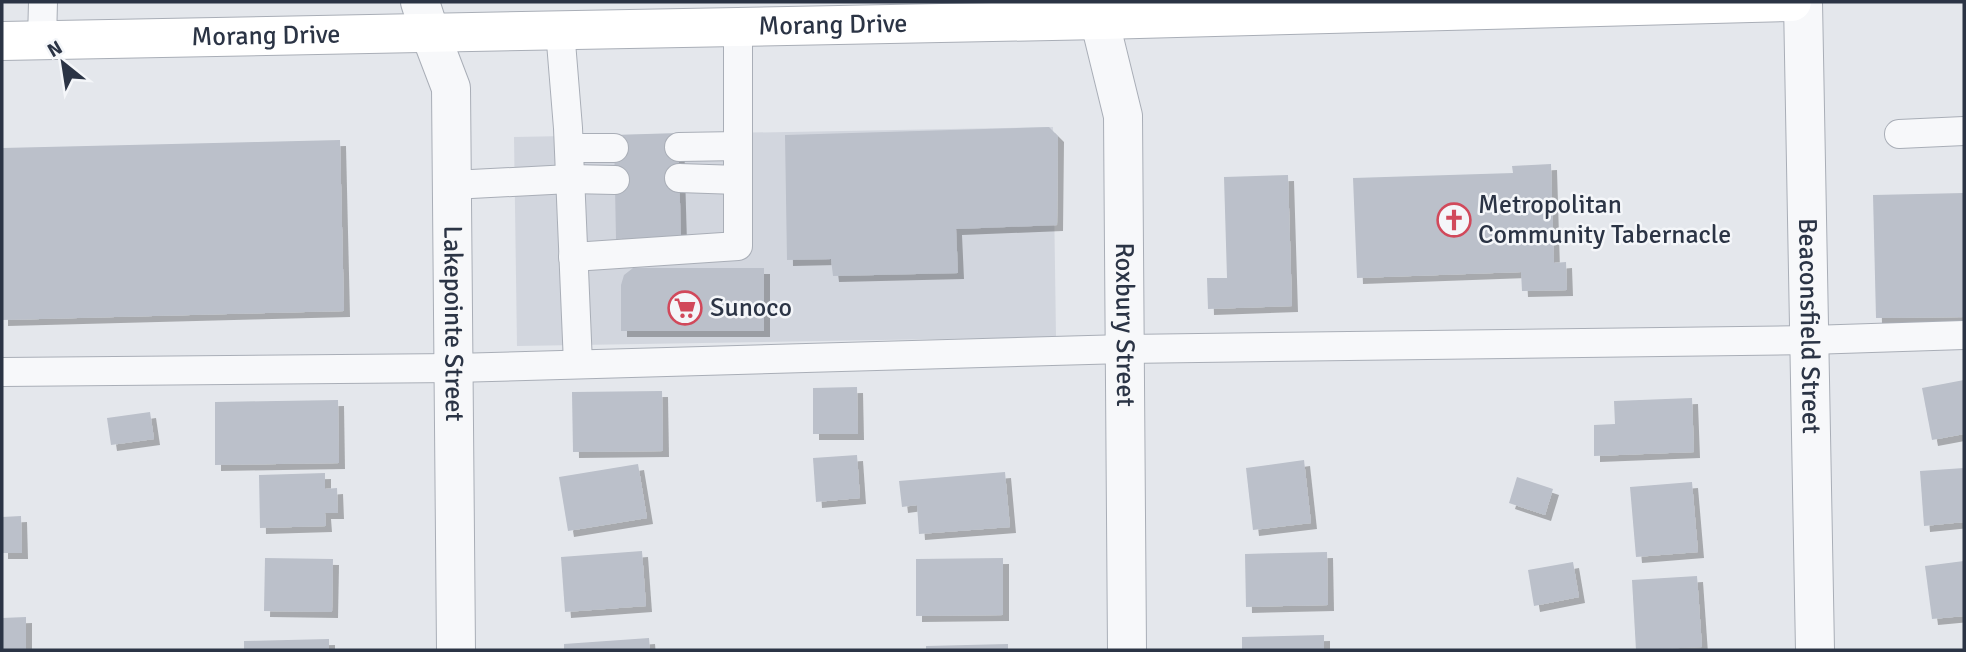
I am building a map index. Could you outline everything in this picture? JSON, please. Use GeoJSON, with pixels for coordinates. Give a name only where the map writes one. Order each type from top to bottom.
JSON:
{"type":"FeatureCollection","features":[{"type":"Feature","properties":{"kind":"street","name":"Morang Drive"},"geometry":{"type":"LineString","coordinates":[[2,41],[425,17],[560,30],[738,27],[1098,11],[1792,2]]}},
{"type":"Feature","properties":{"kind":"street","name":"Beaconsfield Street"},"geometry":{"type":"LineString","coordinates":[[1803,2],[1815,650]]}},
{"type":"Feature","properties":{"kind":"street","name":"Roxbury Street"},"geometry":{"type":"LineString","coordinates":[[1098,11],[1122,116],[1127,650]]}},
{"type":"Feature","properties":{"kind":"street","name":"Lakepointe Street"},"geometry":{"type":"LineString","coordinates":[[425,17],[451,88],[456,650]]}},
{"type":"Feature","properties":{"kind":"lane"},"geometry":{"type":"LineString","coordinates":[[42,40],[43,2]]}},
{"type":"Feature","properties":{"kind":"lane"},"geometry":{"type":"LineString","coordinates":[[573,257],[738,247],[738,27]]}},
{"type":"Feature","properties":{"kind":"lane"},"geometry":{"type":"LineString","coordinates":[[560,30],[569,148],[578,364]]}},
{"type":"Feature","properties":{"kind":"lane"},"geometry":{"type":"LineString","coordinates":[[1899,134],[1964,131]]}},
{"type":"Feature","properties":{"kind":"lane"},"geometry":{"type":"LineString","coordinates":[[679,147],[738,146]]}},
{"type":"Feature","properties":{"kind":"lane"},"geometry":{"type":"LineString","coordinates":[[569,148],[614,148]]}},
{"type":"Feature","properties":{"kind":"lane"},"geometry":{"type":"LineString","coordinates":[[679,178],[738,180]]}},
{"type":"Feature","properties":{"kind":"lane"},"geometry":{"type":"LineString","coordinates":[[452,185],[570,179],[615,180]]}},
{"type":"Feature","properties":{"kind":"lane"},"geometry":{"type":"LineString","coordinates":[[2,372],[454,368],[1125,349],[1810,340],[1964,335]]}},
{"type":"Feature","properties":{"kind":"shaded area"},"geometry":{"type":"Polygon","coordinates":[[[1053,127],[1056,337],[517,346],[514,137],[1053,127]]]}},
{"type":"Feature","properties":{"kind":"building"},"geometry":{"type":"Polygon","coordinates":[[[1049,127],[1058,136],[1057,225],[956,229],[958,273],[833,276],[831,259],[787,260],[785,135],[1049,127]]]}},
{"type":"Feature","properties":{"kind":"building"},"geometry":{"type":"Polygon","coordinates":[[[678,133],[681,237],[616,239],[614,135],[678,133]]]}},
{"type":"Feature","properties":{"kind":"building"},"geometry":{"type":"Polygon","coordinates":[[[340,140],[344,311],[2,320],[2,148],[340,140]]]}},
{"type":"Feature","properties":{"kind":"building","name":"Metropolitan Community Tabernacle"},"geometry":{"type":"Polygon","coordinates":[[[1551,164],[1554,263],[1566,262],[1567,290],[1522,291],[1521,272],[1357,278],[1353,178],[1513,173],[1512,166],[1551,164]]]}},
{"type":"Feature","properties":{"kind":"building"},"geometry":{"type":"Polygon","coordinates":[[[1288,175],[1292,306],[1208,309],[1207,278],[1227,278],[1224,177],[1288,175]]]}},
{"type":"Feature","properties":{"kind":"building"},"geometry":{"type":"Polygon","coordinates":[[[1964,193],[1964,317],[1876,318],[1873,195],[1964,193]]]}},
{"type":"Feature","properties":{"kind":"building"},"geometry":{"type":"Polygon","coordinates":[[[633,268],[764,268],[764,331],[621,331],[621,285],[624,275],[633,268]]]}},
{"type":"Feature","properties":{"kind":"building"},"geometry":{"type":"Polygon","coordinates":[[[1964,380],[1964,434],[1932,440],[1922,388],[1964,380]]]}},
{"type":"Feature","properties":{"kind":"building"},"geometry":{"type":"Polygon","coordinates":[[[857,387],[858,434],[813,434],[813,388],[857,387]]]}},
{"type":"Feature","properties":{"kind":"building"},"geometry":{"type":"Polygon","coordinates":[[[662,391],[663,451],[573,452],[572,392],[662,391]]]}},
{"type":"Feature","properties":{"kind":"building"},"geometry":{"type":"Polygon","coordinates":[[[1692,398],[1694,452],[1594,456],[1594,425],[1615,424],[1614,401],[1692,398]]]}},
{"type":"Feature","properties":{"kind":"building"},"geometry":{"type":"Polygon","coordinates":[[[338,400],[339,463],[215,465],[215,402],[338,400]]]}},
{"type":"Feature","properties":{"kind":"building"},"geometry":{"type":"Polygon","coordinates":[[[150,412],[154,439],[111,445],[107,418],[150,412]]]}},
{"type":"Feature","properties":{"kind":"building"},"geometry":{"type":"Polygon","coordinates":[[[857,455],[860,498],[816,502],[813,458],[857,455]]]}},
{"type":"Feature","properties":{"kind":"building"},"geometry":{"type":"Polygon","coordinates":[[[1304,460],[1311,523],[1253,530],[1246,468],[1304,460]]]}},
{"type":"Feature","properties":{"kind":"building"},"geometry":{"type":"Polygon","coordinates":[[[638,464],[647,518],[568,531],[559,477],[638,464]]]}},
{"type":"Feature","properties":{"kind":"building"},"geometry":{"type":"Polygon","coordinates":[[[1964,468],[1964,522],[1924,526],[1920,471],[1964,468]]]}},
{"type":"Feature","properties":{"kind":"building"},"geometry":{"type":"Polygon","coordinates":[[[1005,472],[1010,527],[919,534],[917,505],[902,507],[899,481],[1005,472]]]}},
{"type":"Feature","properties":{"kind":"building"},"geometry":{"type":"Polygon","coordinates":[[[325,473],[325,489],[337,488],[338,513],[325,513],[326,526],[260,528],[259,475],[325,473]]]}},
{"type":"Feature","properties":{"kind":"building"},"geometry":{"type":"Polygon","coordinates":[[[1517,477],[1553,489],[1545,515],[1509,503],[1517,477]]]}},
{"type":"Feature","properties":{"kind":"building"},"geometry":{"type":"Polygon","coordinates":[[[1692,482],[1698,552],[1636,557],[1630,487],[1692,482]]]}},
{"type":"Feature","properties":{"kind":"building"},"geometry":{"type":"Polygon","coordinates":[[[21,516],[22,553],[2,553],[2,517],[21,516]]]}},
{"type":"Feature","properties":{"kind":"building"},"geometry":{"type":"Polygon","coordinates":[[[642,551],[646,606],[565,612],[561,557],[642,551]]]}},
{"type":"Feature","properties":{"kind":"building"},"geometry":{"type":"Polygon","coordinates":[[[1327,552],[1328,605],[1246,607],[1245,554],[1327,552]]]}},
{"type":"Feature","properties":{"kind":"building"},"geometry":{"type":"Polygon","coordinates":[[[265,558],[333,559],[332,612],[264,611],[265,558]]]}},
{"type":"Feature","properties":{"kind":"building"},"geometry":{"type":"Polygon","coordinates":[[[1003,558],[1003,615],[916,616],[916,559],[1003,558]]]}},
{"type":"Feature","properties":{"kind":"building"},"geometry":{"type":"Polygon","coordinates":[[[1964,561],[1964,616],[1932,619],[1925,566],[1964,561]]]}},
{"type":"Feature","properties":{"kind":"building"},"geometry":{"type":"Polygon","coordinates":[[[1573,562],[1579,597],[1534,606],[1528,570],[1573,562]]]}},
{"type":"Feature","properties":{"kind":"building"},"geometry":{"type":"Polygon","coordinates":[[[1697,576],[1702,647],[1636,650],[1632,580],[1697,576]]]}},
{"type":"Feature","properties":{"kind":"building"},"geometry":{"type":"Polygon","coordinates":[[[26,617],[26,649],[2,650],[2,618],[26,617]]]}},
{"type":"Feature","properties":{"kind":"building"},"geometry":{"type":"Polygon","coordinates":[[[1324,635],[1324,650],[1242,650],[1242,637],[1324,635]]]}},
{"type":"Feature","properties":{"kind":"building"},"geometry":{"type":"Polygon","coordinates":[[[649,638],[650,650],[564,650],[564,644],[649,638]]]}},
{"type":"Feature","properties":{"kind":"building"},"geometry":{"type":"Polygon","coordinates":[[[329,639],[329,650],[244,650],[244,641],[329,639]]]}},
{"type":"Feature","properties":{"kind":"building"},"geometry":{"type":"Polygon","coordinates":[[[1008,644],[1008,650],[926,650],[926,646],[1008,644]]]}},
{"type":"Feature","properties":{"kind":"place","name":"Metropolitan Community Tabernacle"},"geometry":{"type":"Point","coordinates":[1454,220]}},
{"type":"Feature","properties":{"kind":"place","name":"Sunoco"},"geometry":{"type":"Point","coordinates":[685,308]}}]}
